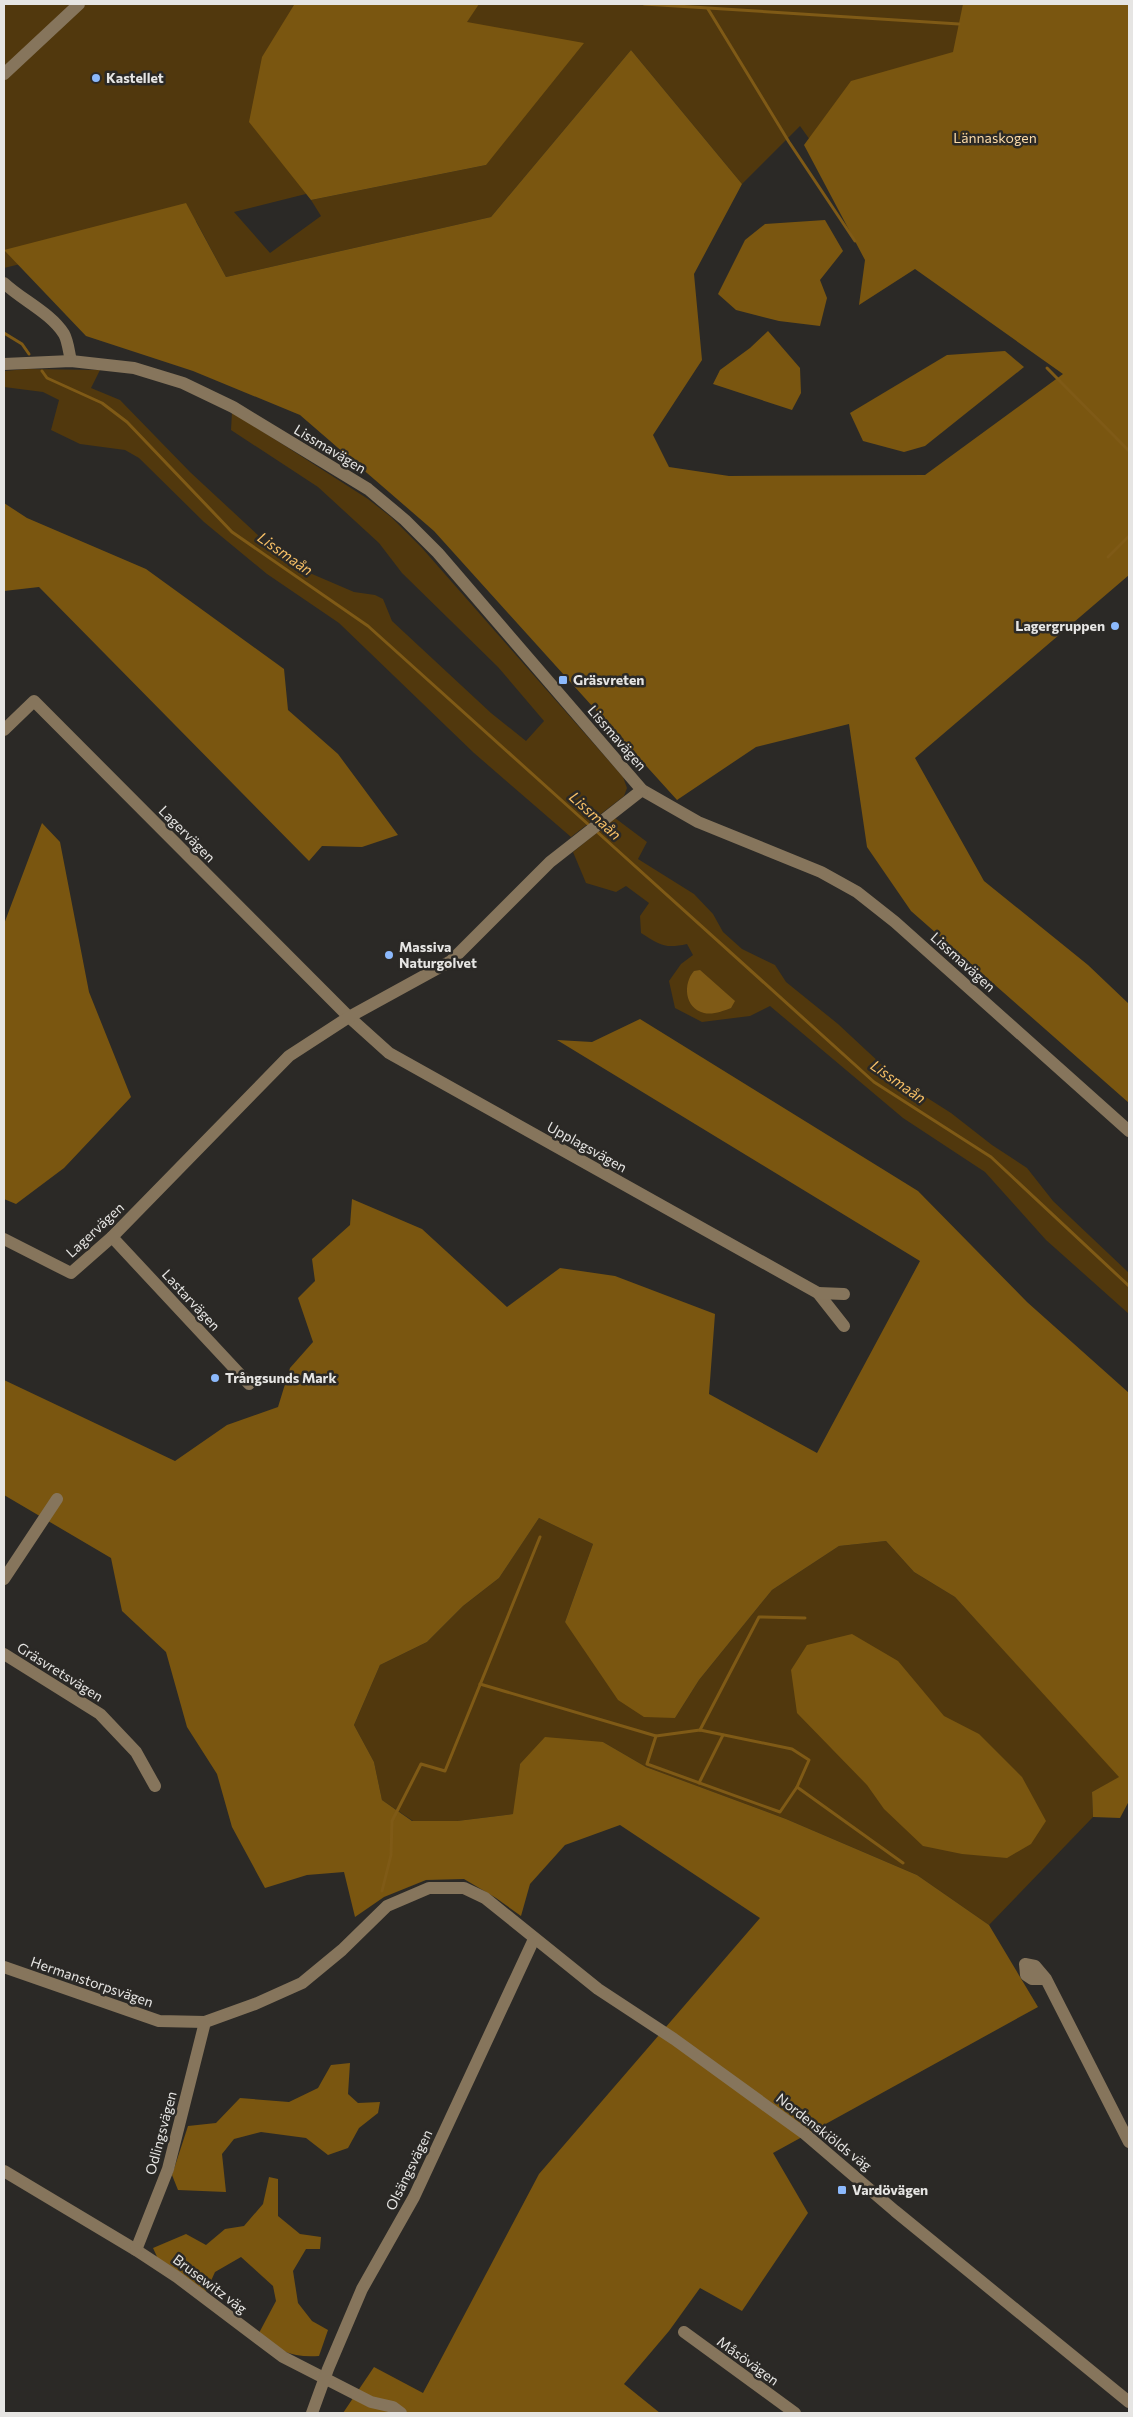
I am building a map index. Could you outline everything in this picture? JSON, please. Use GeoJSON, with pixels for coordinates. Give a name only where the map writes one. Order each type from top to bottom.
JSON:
{"type":"FeatureCollection","features":[{"type":"Feature","properties":{"kind":"street"},"geometry":{"type":"LineString","coordinates":[[4,74],[79,4]]}},
{"type":"Feature","properties":{"kind":"street"},"geometry":{"type":"LineString","coordinates":[[4,283],[19,298],[53,320],[65,336],[71,361]]}},
{"type":"Feature","properties":{"kind":"street","name":"Lissmavägen"},"geometry":{"type":"LineString","coordinates":[[4,364],[71,361],[134,368],[184,383],[233,407],[368,489],[405,520],[438,553],[642,790],[698,822],[821,872],[857,892],[895,922],[1129,1131]]}},
{"type":"Feature","properties":{"kind":"street","name":"Lagervägen"},"geometry":{"type":"LineString","coordinates":[[4,730],[34,701],[349,1017]]}},
{"type":"Feature","properties":{"kind":"street","name":"Lagervägen"},"geometry":{"type":"LineString","coordinates":[[4,1240],[71,1273],[112,1237],[289,1056],[349,1017],[451,961],[550,862],[642,790]]}},
{"type":"Feature","properties":{"kind":"street","name":"Upplagsvägen"},"geometry":{"type":"LineString","coordinates":[[349,1017],[389,1053],[818,1293]]}},
{"type":"Feature","properties":{"kind":"street","name":"Lastarvägen"},"geometry":{"type":"LineString","coordinates":[[112,1237],[249,1384]]}},
{"type":"Feature","properties":{"kind":"street"},"geometry":{"type":"LineString","coordinates":[[818,1293],[844,1294]]}},
{"type":"Feature","properties":{"kind":"street"},"geometry":{"type":"LineString","coordinates":[[818,1293],[844,1326]]}},
{"type":"Feature","properties":{"kind":"street"},"geometry":{"type":"LineString","coordinates":[[4,1579],[57,1499]]}},
{"type":"Feature","properties":{"kind":"street","name":"Gräsvretsvägen"},"geometry":{"type":"LineString","coordinates":[[4,1654],[100,1714],[136,1752],[155,1786]]}},
{"type":"Feature","properties":{"kind":"street","name":"Hermanstorpsvägen"},"geometry":{"type":"LineString","coordinates":[[4,1967],[159,2021],[205,2022],[255,2004],[302,1983],[342,1950],[387,1906],[429,1888],[464,1888],[486,1898],[534,1939]]}},
{"type":"Feature","properties":{"kind":"street","name":"Olsängsvägen"},"geometry":{"type":"LineString","coordinates":[[312,2413],[362,2288],[414,2198],[534,1939]]}},
{"type":"Feature","properties":{"kind":"street","name":"Nordenskiölds väg"},"geometry":{"type":"LineString","coordinates":[[534,1939],[598,1989],[674,2039],[805,2134],[1129,2402]]}},
{"type":"Feature","properties":{"kind":"street"},"geometry":{"type":"LineString","coordinates":[[1046,1979],[1129,2142]]}},
{"type":"Feature","properties":{"kind":"street","name":"Odlingsvägen"},"geometry":{"type":"LineString","coordinates":[[136,2250],[168,2169],[205,2022]]}},
{"type":"Feature","properties":{"kind":"street","name":"Brusewitz väg"},"geometry":{"type":"LineString","coordinates":[[4,2171],[136,2250],[177,2277],[283,2357],[371,2402],[393,2408],[401,2413]]}},
{"type":"Feature","properties":{"kind":"street","name":"Måsövägen"},"geometry":{"type":"LineString","coordinates":[[684,2332],[794,2413]]}},
{"type":"Feature","properties":{"kind":"shaded area","name":"Lännaskogen"},"geometry":{"type":"Polygon","coordinates":[[[4,4],[1129,4],[865,217],[800,126],[742,184],[631,50],[491,217],[226,277],[196,221],[4,268],[4,4]],[[489,148],[234,212],[270,253],[321,216],[311,200],[486,165],[489,148]]]}},
{"type":"Feature","properties":{"kind":"shaded area"},"geometry":{"type":"Polygon","coordinates":[[[28,369],[100,370],[91,388],[120,400],[190,472],[274,550],[312,574],[354,592],[375,595],[383,599],[392,621],[491,713],[526,741],[544,721],[498,667],[402,573],[379,543],[318,487],[231,430],[232,412],[368,499],[391,517],[422,548],[623,777],[627,788],[624,796],[571,837],[474,753],[339,623],[267,574],[204,522],[139,458],[125,450],[80,444],[51,430],[59,400],[43,392],[4,387],[4,371],[28,369]]]}},
{"type":"Feature","properties":{"kind":"shaded area"},"geometry":{"type":"Polygon","coordinates":[[[615,818],[647,842],[638,859],[694,894],[713,914],[723,932],[742,949],[775,965],[786,982],[838,1024],[896,1078],[951,1113],[992,1145],[1027,1168],[1053,1201],[1129,1273],[1129,1314],[1046,1240],[985,1172],[903,1118],[770,1006],[750,1016],[702,1022],[675,1008],[669,981],[681,964],[693,955],[687,944],[663,945],[641,933],[640,916],[649,903],[626,886],[616,892],[586,883],[573,852],[615,818]]]}},
{"type":"Feature","properties":{"kind":"shaded area"},"geometry":{"type":"Polygon","coordinates":[[[700,970],[735,1001],[731,1008],[718,1012],[704,1013],[692,1006],[687,995],[688,982],[694,971],[700,970]]]}},
{"type":"Feature","properties":{"kind":"shaded area"},"geometry":{"type":"Polygon","coordinates":[[[539,1518],[593,1544],[565,1622],[675,1718],[699,1680],[772,1590],[839,1546],[886,1541],[914,1572],[955,1597],[1120,1777],[1092,1792],[1093,1817],[989,1925],[917,1875],[786,1819],[646,1767],[603,1742],[520,1764],[514,1814],[457,1821],[413,1821],[382,1800],[374,1762],[354,1725],[380,1665],[427,1642],[463,1606],[499,1578],[539,1518]]]}},
{"type":"Feature","properties":{"kind":"green space"},"geometry":{"type":"Polygon","coordinates":[[[292,4],[479,4],[467,22],[584,43],[486,165],[311,200],[249,122],[262,57],[294,5],[292,4]]]}},
{"type":"Feature","properties":{"kind":"green space"},"geometry":{"type":"Polygon","coordinates":[[[963,4],[1129,4],[1129,575],[915,758],[984,881],[1088,965],[1129,1004],[1129,1103],[911,911],[867,847],[849,724],[756,747],[677,800],[434,531],[300,415],[193,371],[86,336],[4,250],[186,203],[226,277],[491,217],[631,50],[742,184],[694,274],[702,360],[653,435],[669,467],[729,476],[925,475],[1063,374],[915,269],[859,305],[865,260],[804,145],[851,81],[953,52],[963,4]]]}},
{"type":"Feature","properties":{"kind":"green space"},"geometry":{"type":"Polygon","coordinates":[[[825,220],[843,251],[820,280],[827,298],[820,326],[779,321],[736,310],[718,294],[745,240],[765,224],[825,220]]]}},
{"type":"Feature","properties":{"kind":"green space"},"geometry":{"type":"Polygon","coordinates":[[[768,331],[800,368],[801,393],[792,410],[713,384],[720,370],[750,348],[768,331]]]}},
{"type":"Feature","properties":{"kind":"green space"},"geometry":{"type":"Polygon","coordinates":[[[1005,351],[1024,367],[925,446],[904,452],[863,441],[850,413],[947,355],[1005,351]]]}},
{"type":"Feature","properties":{"kind":"green space"},"geometry":{"type":"Polygon","coordinates":[[[4,503],[27,518],[146,569],[284,669],[288,710],[338,754],[398,835],[362,847],[322,846],[309,861],[39,587],[4,591],[4,503]]]}},
{"type":"Feature","properties":{"kind":"green space"},"geometry":{"type":"Polygon","coordinates":[[[42,823],[60,842],[89,992],[131,1097],[64,1168],[16,1204],[4,1199],[4,924],[42,823]]]}},
{"type":"Feature","properties":{"kind":"green space"},"geometry":{"type":"Polygon","coordinates":[[[640,1019],[918,1191],[1027,1302],[1129,1393],[1129,1801],[1120,1818],[1093,1817],[1092,1792],[1119,1777],[955,1597],[914,1572],[886,1541],[839,1546],[772,1590],[699,1680],[675,1718],[644,1717],[618,1700],[565,1622],[593,1544],[539,1518],[499,1578],[463,1606],[427,1642],[380,1665],[354,1725],[374,1762],[382,1800],[412,1821],[457,1821],[513,1814],[520,1764],[545,1737],[603,1742],[646,1767],[786,1819],[917,1875],[989,1925],[1038,2007],[773,2153],[808,2213],[742,2311],[700,2288],[669,2331],[624,2384],[660,2413],[343,2413],[374,2367],[423,2393],[539,2174],[760,1918],[620,1825],[565,1845],[530,1884],[521,1916],[464,1879],[426,1880],[384,1897],[355,1917],[344,1872],[307,1875],[265,1888],[232,1827],[217,1774],[187,1727],[166,1652],[122,1611],[111,1558],[4,1495],[4,1380],[175,1461],[227,1425],[278,1407],[290,1368],[313,1342],[298,1298],[315,1281],[312,1259],[350,1225],[352,1199],[422,1229],[507,1307],[560,1268],[615,1276],[715,1314],[709,1394],[817,1453],[920,1261],[557,1040],[592,1042],[640,1019]]]}},
{"type":"Feature","properties":{"kind":"green space"},"geometry":{"type":"Polygon","coordinates":[[[852,1634],[898,1661],[944,1716],[979,1734],[1022,1777],[1046,1821],[1031,1844],[1007,1858],[962,1854],[923,1846],[884,1809],[867,1785],[797,1713],[791,1670],[807,1645],[852,1634]]]}},
{"type":"Feature","properties":{"kind":"green space"},"geometry":{"type":"Polygon","coordinates":[[[350,2063],[348,2094],[358,2103],[380,2102],[378,2113],[359,2128],[348,2148],[328,2155],[306,2138],[261,2132],[234,2139],[222,2154],[226,2192],[178,2190],[172,2175],[188,2126],[216,2123],[240,2098],[289,2102],[318,2088],[331,2065],[350,2063]]]}},
{"type":"Feature","properties":{"kind":"green space"},"geometry":{"type":"Polygon","coordinates":[[[269,2177],[278,2179],[278,2216],[300,2234],[321,2237],[320,2249],[306,2249],[293,2271],[298,2303],[312,2321],[328,2330],[319,2356],[301,2356],[286,2352],[279,2349],[259,2333],[276,2301],[273,2286],[241,2257],[215,2272],[206,2292],[159,2261],[153,2248],[186,2234],[206,2245],[225,2229],[244,2226],[263,2204],[269,2177]]]}},
{"type":"Feature","properties":{"kind":"waterway"},"geometry":{"type":"LineString","coordinates":[[644,4],[959,24]]}},
{"type":"Feature","properties":{"kind":"waterway"},"geometry":{"type":"LineString","coordinates":[[708,9],[789,142],[855,241]]}},
{"type":"Feature","properties":{"kind":"waterway","name":"Lissmaån"},"geometry":{"type":"LineString","coordinates":[[4,333],[22,344],[29,354]]}},
{"type":"Feature","properties":{"kind":"waterway"},"geometry":{"type":"LineString","coordinates":[[1047,368],[1129,451]]}},
{"type":"Feature","properties":{"kind":"waterway","name":"Lissmaån"},"geometry":{"type":"LineString","coordinates":[[42,371],[47,378],[102,403],[127,422],[232,532],[368,626],[590,826]]}},
{"type":"Feature","properties":{"kind":"waterway"},"geometry":{"type":"LineString","coordinates":[[1108,557],[1129,536]]}},
{"type":"Feature","properties":{"kind":"waterway","name":"Lissmaån"},"geometry":{"type":"LineString","coordinates":[[595,830],[874,1082],[991,1157],[1129,1286]]}},
{"type":"Feature","properties":{"kind":"waterway"},"geometry":{"type":"LineString","coordinates":[[382,1891],[391,1855],[392,1821],[421,1764],[445,1771],[540,1537]]}},
{"type":"Feature","properties":{"kind":"waterway"},"geometry":{"type":"LineString","coordinates":[[700,1730],[759,1617],[805,1618]]}},
{"type":"Feature","properties":{"kind":"waterway"},"geometry":{"type":"LineString","coordinates":[[480,1684],[656,1736],[700,1730],[792,1749],[809,1760],[797,1787]]}},
{"type":"Feature","properties":{"kind":"waterway"},"geometry":{"type":"LineString","coordinates":[[699,1783],[723,1735]]}},
{"type":"Feature","properties":{"kind":"waterway"},"geometry":{"type":"LineString","coordinates":[[656,1736],[647,1764],[780,1812],[797,1787],[903,1863]]}},
{"type":"Feature","properties":{"kind":"place","name":"Kastellet"},"geometry":{"type":"Point","coordinates":[96,78]}},
{"type":"Feature","properties":{"kind":"place","name":"Lagergruppen"},"geometry":{"type":"Point","coordinates":[1115,626]}},
{"type":"Feature","properties":{"kind":"place","name":"Gräsvreten"},"geometry":{"type":"Point","coordinates":[563,680]}},
{"type":"Feature","properties":{"kind":"place","name":"Massiva Naturgolvet"},"geometry":{"type":"Point","coordinates":[389,955]}},
{"type":"Feature","properties":{"kind":"place","name":"Trångsunds Mark"},"geometry":{"type":"Point","coordinates":[215,1378]}},
{"type":"Feature","properties":{"kind":"place","name":"Vardövägen"},"geometry":{"type":"Point","coordinates":[842,2190]}}]}
